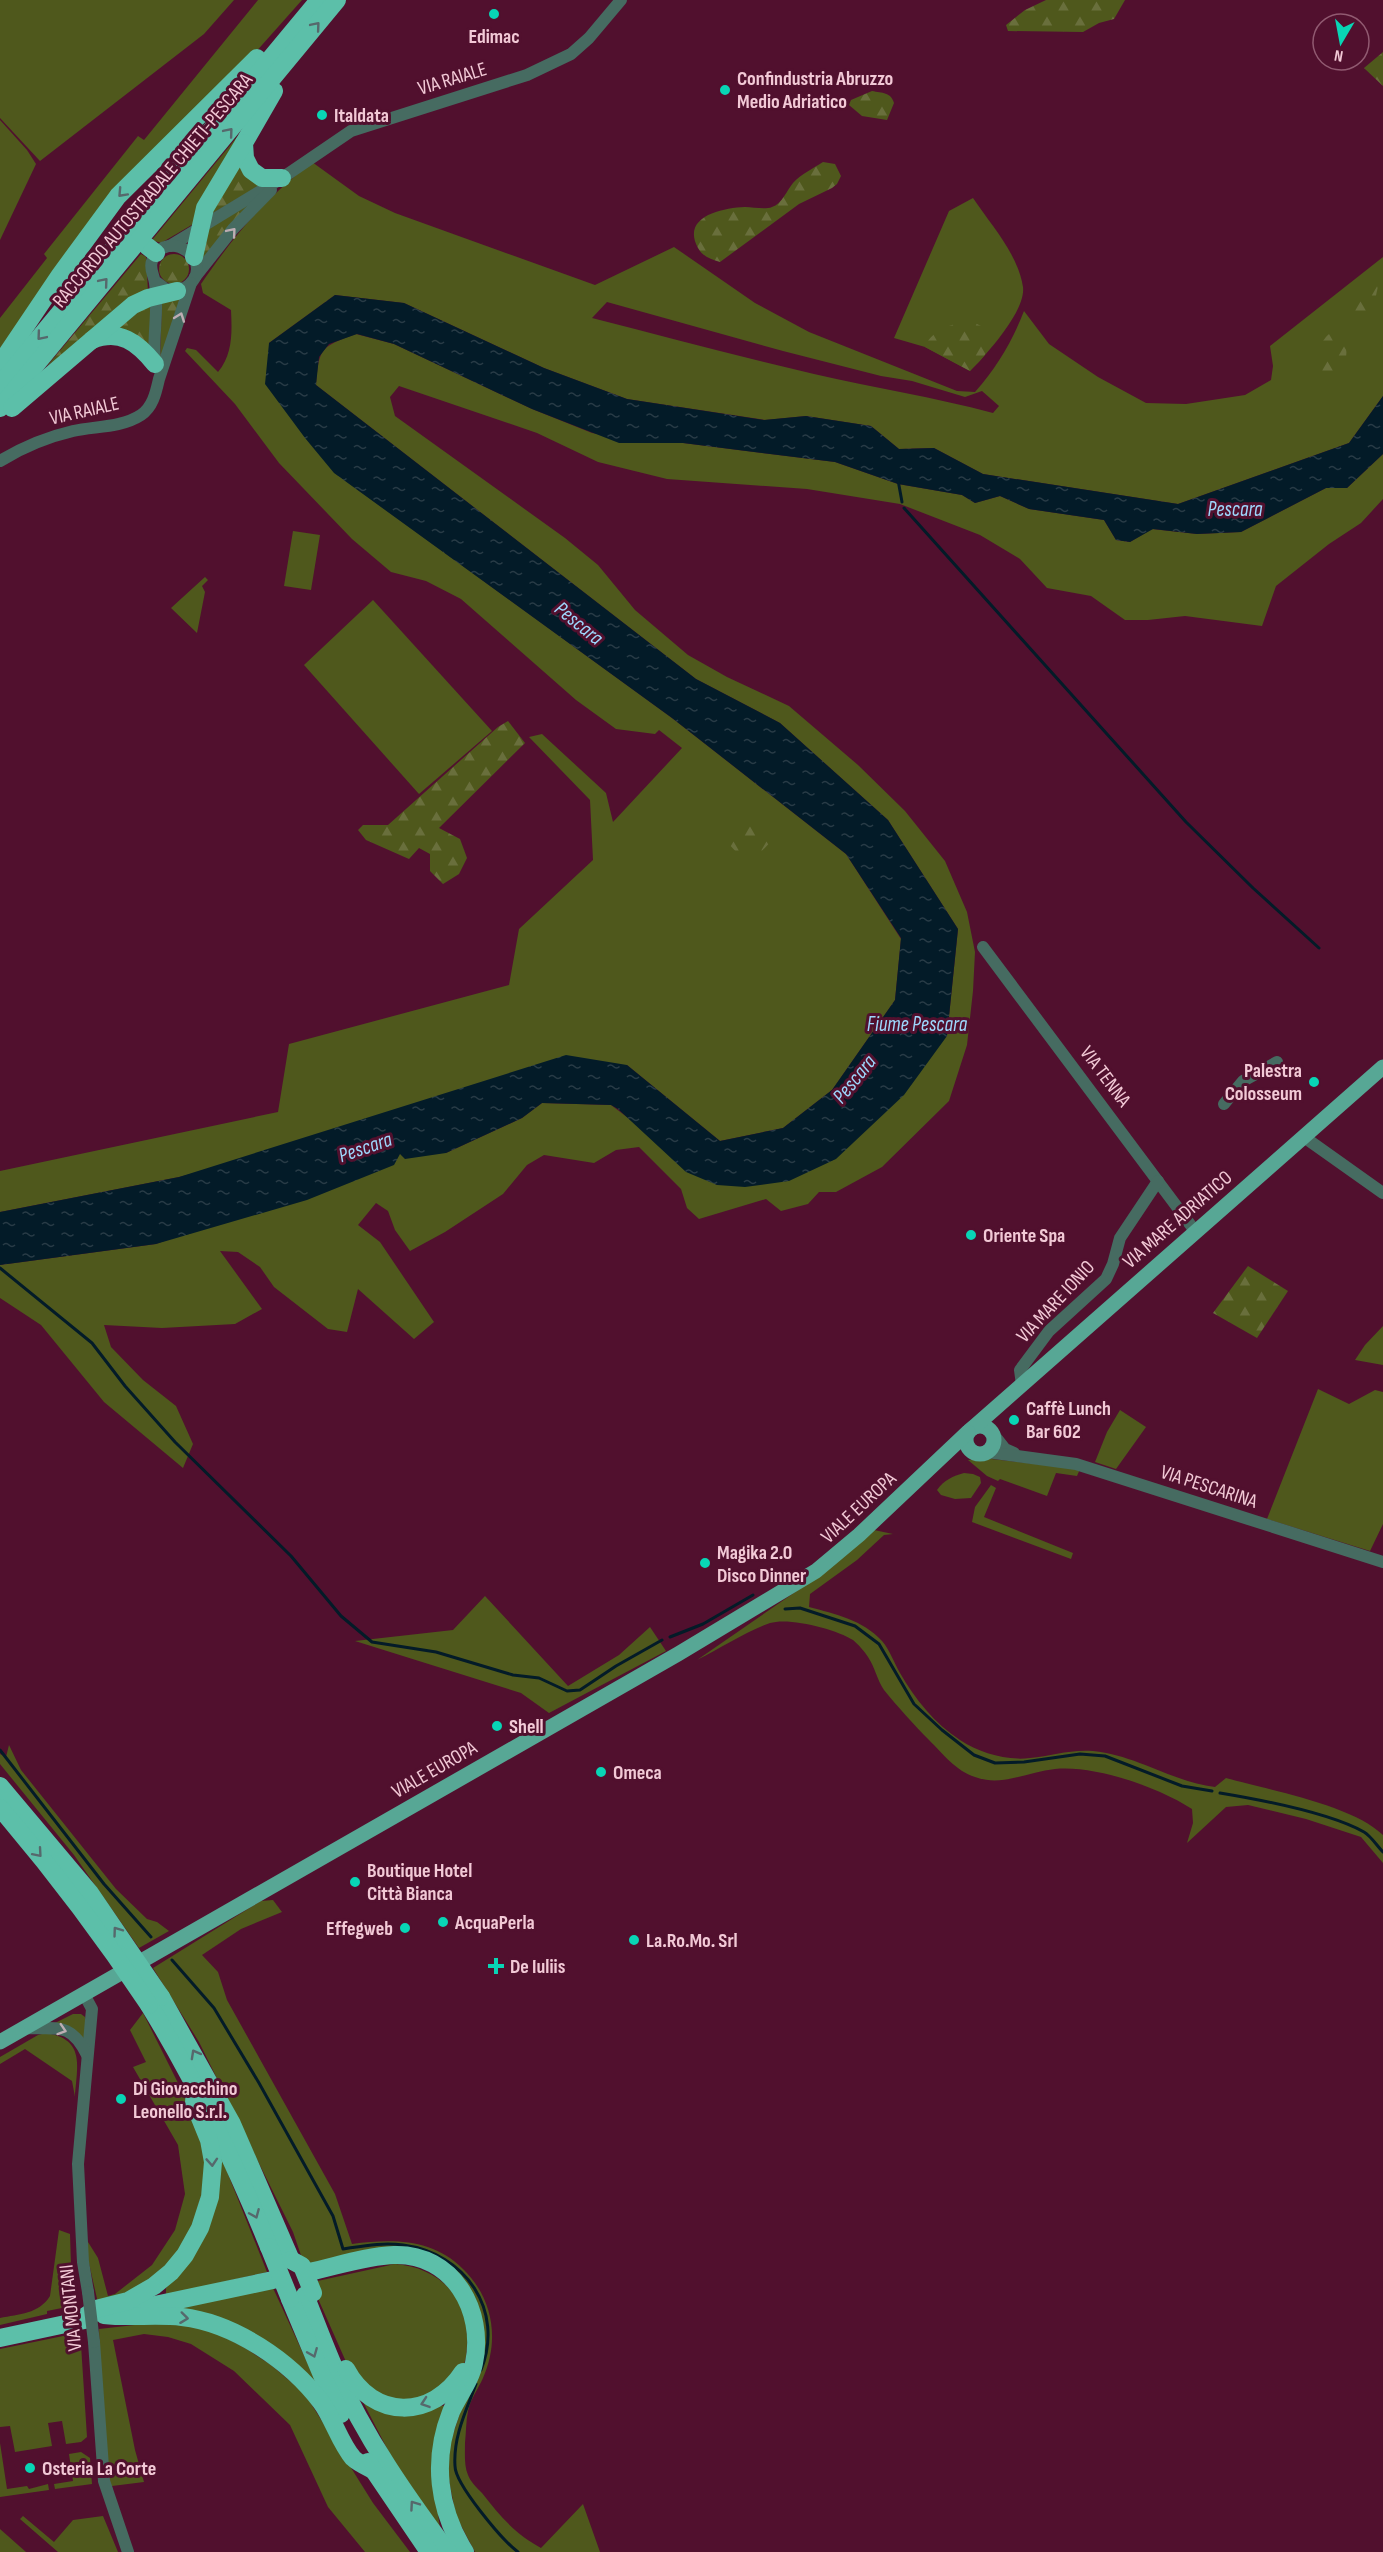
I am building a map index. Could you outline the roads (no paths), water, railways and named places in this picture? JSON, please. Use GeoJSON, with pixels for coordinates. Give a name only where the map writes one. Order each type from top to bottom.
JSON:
{"type":"FeatureCollection","features":[{"type":"Feature","properties":{"kind":"highway"},"geometry":{"type":"LineString","coordinates":[[0,364],[118,196],[272,42],[308,0]]}},
{"type":"Feature","properties":{"kind":"highway","name":"RACCORDO AUTOSTRADALE CHIETI-PESCARA"},"geometry":{"type":"LineString","coordinates":[[0,386],[319,0]]}},
{"type":"Feature","properties":{"kind":"highway","name":"RACCORDO AUTOSTRADALE CHIETI-PESCARA"},"geometry":{"type":"LineString","coordinates":[[0,408],[337,0]]}},
{"type":"Feature","properties":{"kind":"highway"},"geometry":{"type":"LineString","coordinates":[[194,257],[205,208],[273,92],[278,73]]}},
{"type":"Feature","properties":{"kind":"highway"},"geometry":{"type":"LineString","coordinates":[[244,143],[247,165],[256,174],[268,179],[282,178]]}},
{"type":"Feature","properties":{"kind":"highway"},"geometry":{"type":"LineString","coordinates":[[105,213],[119,225]]}},
{"type":"Feature","properties":{"kind":"highway"},"geometry":{"type":"LineString","coordinates":[[0,414],[9,411],[90,340],[155,289],[188,284]]}},
{"type":"Feature","properties":{"kind":"highway"},"geometry":{"type":"LineString","coordinates":[[90,340],[108,335],[126,338],[141,347],[157,371]]}},
{"type":"Feature","properties":{"kind":"highway"},"geometry":{"type":"LineString","coordinates":[[0,1786],[90,1893],[232,2124],[276,2245],[291,2260],[303,2295],[337,2373],[368,2433],[408,2498],[448,2552]]}},
{"type":"Feature","properties":{"kind":"highway"},"geometry":{"type":"LineString","coordinates":[[0,1808],[55,1873],[155,2001],[173,2044],[237,2171],[303,2295],[354,2383],[363,2393],[377,2402],[407,2408],[429,2403],[440,2397],[457,2382],[476,2346]]}},
{"type":"Feature","properties":{"kind":"highway"},"geometry":{"type":"LineString","coordinates":[[78,2321],[96,2309],[128,2301],[145,2293],[171,2272],[195,2237],[207,2207],[213,2162],[209,2140],[194,2103],[195,2086]]}},
{"type":"Feature","properties":{"kind":"highway"},"geometry":{"type":"LineString","coordinates":[[309,2272],[395,2255],[412,2257],[431,2264],[448,2275],[465,2294],[475,2321],[474,2365],[447,2426],[440,2464],[445,2508],[452,2528],[465,2552]]}},
{"type":"Feature","properties":{"kind":"highway"},"geometry":{"type":"LineString","coordinates":[[0,2338],[273,2280]]}},
{"type":"Feature","properties":{"kind":"highway"},"geometry":{"type":"LineString","coordinates":[[303,2295],[324,2380],[373,2470],[429,2552]]}},
{"type":"Feature","properties":{"kind":"highway"},"geometry":{"type":"LineString","coordinates":[[104,2315],[132,2318],[183,2317],[213,2324],[240,2336],[272,2357],[300,2380],[325,2408],[353,2458],[373,2470]]}},
{"type":"Feature","properties":{"kind":"main road","name":"VIA MARE ADRIATICO"},"geometry":{"type":"LineString","coordinates":[[971,1429],[1383,1067]]}},
{"type":"Feature","properties":{"kind":"main road"},"geometry":{"type":"LineString","coordinates":[[993,1433],[984,1426],[971,1429],[966,1439],[968,1447],[982,1453],[994,1445],[993,1420],[1000,1403]]}},
{"type":"Feature","properties":{"kind":"main road","name":"VIALE EUROPA"},"geometry":{"type":"LineString","coordinates":[[0,2042],[678,1654],[816,1571],[846,1547],[971,1429]]}},
{"type":"Feature","properties":{"kind":"main road","name":"VIALE EUROPA"},"geometry":{"type":"LineString","coordinates":[[930,1467],[954,1458],[982,1453]]}},
{"type":"Feature","properties":{"kind":"street","name":"VIA RAIALE"},"geometry":{"type":"LineString","coordinates":[[158,248],[199,227],[282,178],[331,143],[359,128],[527,75],[556,62],[580,47],[621,0]]}},
{"type":"Feature","properties":{"kind":"street","name":"VIA RAIALE"},"geometry":{"type":"LineString","coordinates":[[157,371],[188,284],[233,229],[282,178]]}},
{"type":"Feature","properties":{"kind":"street"},"geometry":{"type":"LineString","coordinates":[[155,289],[151,267],[158,248],[184,248],[194,257],[196,264],[188,284]]}},
{"type":"Feature","properties":{"kind":"street","name":"VIA RAIALE"},"geometry":{"type":"LineString","coordinates":[[0,461],[21,449],[54,436],[114,426],[141,415],[154,399],[157,371],[155,289]]}},
{"type":"Feature","properties":{"kind":"street","name":"VIA TENNA"},"geometry":{"type":"LineString","coordinates":[[983,947],[1195,1231]]}},
{"type":"Feature","properties":{"kind":"street"},"geometry":{"type":"LineString","coordinates":[[1224,1104],[1243,1082],[1277,1062]]}},
{"type":"Feature","properties":{"kind":"street"},"geometry":{"type":"LineString","coordinates":[[1304,1137],[1383,1193]]}},
{"type":"Feature","properties":{"kind":"street","name":"VIA MARE IONIO"},"geometry":{"type":"LineString","coordinates":[[1022,1385],[1020,1370],[1049,1331],[1106,1279],[1124,1232],[1158,1181]]}},
{"type":"Feature","properties":{"kind":"street","name":"VIA PESCARINA"},"geometry":{"type":"LineString","coordinates":[[993,1433],[1005,1449],[1021,1455]]}},
{"type":"Feature","properties":{"kind":"street","name":"VIA PESCARINA"},"geometry":{"type":"LineString","coordinates":[[982,1453],[1021,1455],[1090,1468],[1383,1562]]}},
{"type":"Feature","properties":{"kind":"street","name":"VIA MONTANI"},"geometry":{"type":"LineString","coordinates":[[84,1994],[92,2009],[78,2174],[84,2262],[94,2342],[104,2481],[129,2552]]}},
{"type":"Feature","properties":{"kind":"street"},"geometry":{"type":"LineString","coordinates":[[23,2028],[64,2029],[77,2037],[88,2056]]}},
{"type":"Feature","properties":{"kind":"water","name":"Fiume Pescara"},"geometry":{"type":"Polygon","coordinates":[[[335,295],[404,303],[544,368],[627,399],[764,420],[806,416],[871,426],[899,449],[934,448],[983,474],[1178,504],[1349,443],[1383,396],[1383,454],[1347,488],[1326,488],[1241,532],[1197,534],[1153,529],[1130,542],[1116,540],[1104,520],[1029,509],[1000,496],[975,503],[962,495],[898,484],[835,462],[683,443],[619,443],[532,409],[394,344],[357,334],[329,344],[319,357],[316,385],[696,679],[780,723],[888,820],[958,929],[947,1036],[904,1095],[836,1159],[789,1181],[745,1187],[717,1185],[686,1172],[611,1105],[542,1103],[522,1118],[446,1153],[405,1159],[400,1154],[394,1165],[307,1200],[156,1244],[0,1265],[0,1212],[179,1177],[566,1055],[627,1065],[720,1141],[783,1128],[832,1090],[895,1000],[901,938],[846,854],[672,718],[334,473],[305,438],[265,384],[269,343],[335,295]]]}},
{"type":"Feature","properties":{"kind":"waterway"},"geometry":{"type":"LineString","coordinates":[[898,480],[902,502]]}},
{"type":"Feature","properties":{"kind":"waterway"},"geometry":{"type":"LineString","coordinates":[[904,508],[1186,822],[1253,888],[1319,948]]}},
{"type":"Feature","properties":{"kind":"waterway"},"geometry":{"type":"LineString","coordinates":[[0,1268],[92,1343],[125,1386],[175,1442],[291,1556],[341,1616],[372,1642],[436,1652],[513,1675],[539,1678],[567,1691],[580,1690],[662,1640]]}},
{"type":"Feature","properties":{"kind":"waterway"},"geometry":{"type":"LineString","coordinates":[[670,1637],[703,1624],[753,1595]]}},
{"type":"Feature","properties":{"kind":"waterway"},"geometry":{"type":"LineString","coordinates":[[785,1609],[800,1608],[855,1626],[879,1644],[914,1704],[974,1755],[995,1763],[1024,1762],[1080,1754],[1105,1756],[1182,1786],[1212,1791]]}},
{"type":"Feature","properties":{"kind":"waterway"},"geometry":{"type":"LineString","coordinates":[[0,1750],[104,1884],[151,1937]]}},
{"type":"Feature","properties":{"kind":"waterway"},"geometry":{"type":"LineString","coordinates":[[1220,1793],[1275,1803],[1332,1818],[1364,1832],[1383,1852]]}},
{"type":"Feature","properties":{"kind":"waterway"},"geometry":{"type":"LineString","coordinates":[[172,1960],[214,2008],[259,2083],[333,2216],[343,2249],[388,2244],[425,2250],[445,2259],[461,2272],[474,2288],[483,2306],[488,2326],[487,2348],[481,2370]]}},
{"type":"Feature","properties":{"kind":"waterway"},"geometry":{"type":"LineString","coordinates":[[476,2384],[458,2434],[455,2466],[463,2485],[480,2511],[518,2552]]}},
{"type":"Feature","properties":{"kind":"place","name":"Edimac"},"geometry":{"type":"Point","coordinates":[494,14]}},
{"type":"Feature","properties":{"kind":"place","name":"Confindustria Abruzzo Medio Adriatico"},"geometry":{"type":"Point","coordinates":[725,90]}},
{"type":"Feature","properties":{"kind":"place","name":"Italdata"},"geometry":{"type":"Point","coordinates":[322,115]}},
{"type":"Feature","properties":{"kind":"place","name":"Palestra Colosseum"},"geometry":{"type":"Point","coordinates":[1314,1082]}},
{"type":"Feature","properties":{"kind":"place","name":"Oriente Spa"},"geometry":{"type":"Point","coordinates":[971,1235]}},
{"type":"Feature","properties":{"kind":"place","name":"Caffè Lunch Bar 602"},"geometry":{"type":"Point","coordinates":[1014,1420]}},
{"type":"Feature","properties":{"kind":"place","name":"Magika 2.0 Disco Dinner"},"geometry":{"type":"Point","coordinates":[705,1563]}},
{"type":"Feature","properties":{"kind":"place","name":"Shell"},"geometry":{"type":"Point","coordinates":[497,1726]}},
{"type":"Feature","properties":{"kind":"place","name":"Omeca"},"geometry":{"type":"Point","coordinates":[601,1772]}},
{"type":"Feature","properties":{"kind":"place","name":"Boutique Hotel Città Bianca"},"geometry":{"type":"Point","coordinates":[355,1882]}},
{"type":"Feature","properties":{"kind":"place","name":"AcquaPerla"},"geometry":{"type":"Point","coordinates":[443,1922]}},
{"type":"Feature","properties":{"kind":"place","name":"Effegweb"},"geometry":{"type":"Point","coordinates":[405,1928]}},
{"type":"Feature","properties":{"kind":"place","name":"La.Ro.Mo. Srl"},"geometry":{"type":"Point","coordinates":[634,1940]}},
{"type":"Feature","properties":{"kind":"place","name":"De Iuliis"},"geometry":{"type":"Point","coordinates":[496,1966]}},
{"type":"Feature","properties":{"kind":"place","name":"Di Giovacchino Leonello S.r.l."},"geometry":{"type":"Point","coordinates":[121,2099]}},
{"type":"Feature","properties":{"kind":"place","name":"Osteria La Corte"},"geometry":{"type":"Point","coordinates":[30,2468]}},
{"type":"Feature","properties":{"kind":"water label","name":"Pescara"},"geometry":{"type":"Point","coordinates":[1235,509]}},
{"type":"Feature","properties":{"kind":"water label","name":"Pescara"},"geometry":{"type":"Point","coordinates":[579,623]}},
{"type":"Feature","properties":{"kind":"water label","name":"Pescara"},"geometry":{"type":"Point","coordinates":[854,1079]}},
{"type":"Feature","properties":{"kind":"water label","name":"Pescara"},"geometry":{"type":"Point","coordinates":[365,1147]}}]}
